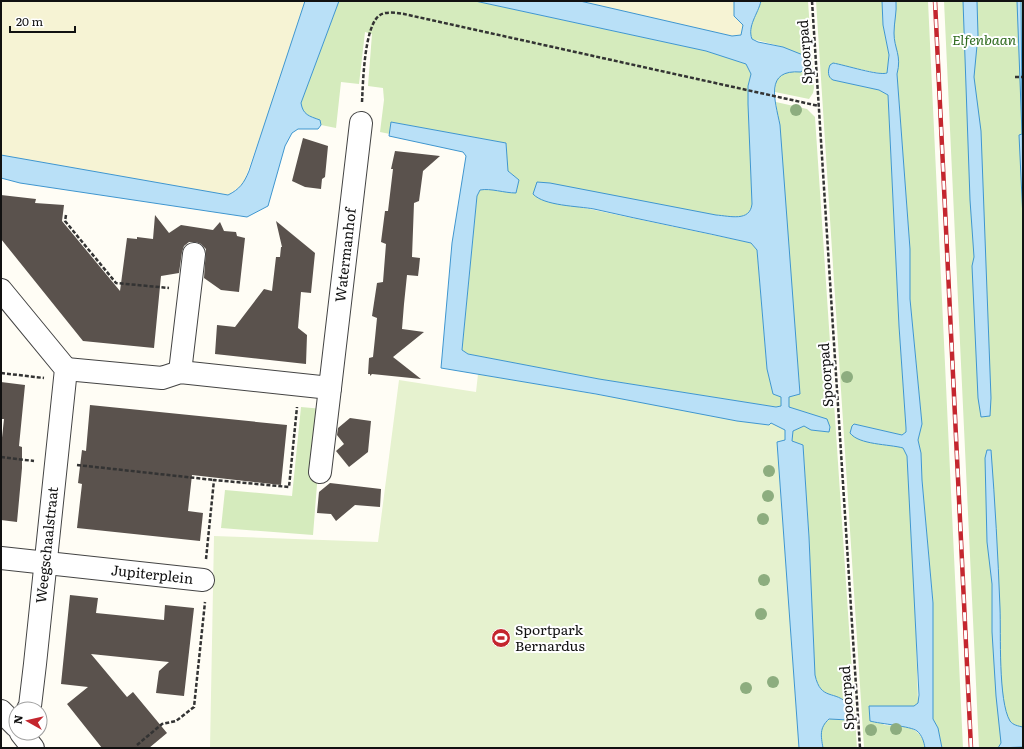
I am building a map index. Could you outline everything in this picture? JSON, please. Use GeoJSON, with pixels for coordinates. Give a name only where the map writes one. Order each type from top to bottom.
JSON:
{"type":"FeatureCollection","features":[{"type":"Feature","properties":{"kind":"street","name":"Watermanhof"},"geometry":{"type":"LineString","coordinates":[[320,472],[361,123]]}},
{"type":"Feature","properties":{"kind":"street"},"geometry":{"type":"LineString","coordinates":[[180,372],[194,254]]}},
{"type":"Feature","properties":{"kind":"street"},"geometry":{"type":"LineString","coordinates":[[1,290],[65,374],[162,378],[180,372],[330,388]]}},
{"type":"Feature","properties":{"kind":"street","name":"Weegschaalstraat"},"geometry":{"type":"LineString","coordinates":[[31,701],[65,374]]}},
{"type":"Feature","properties":{"kind":"street","name":"Jupiterplein"},"geometry":{"type":"LineString","coordinates":[[1,558],[45,564],[203,580]]}},
{"type":"Feature","properties":{"kind":"path","name":"Spoorpad"},"geometry":{"type":"LineString","coordinates":[[812,1],[860,748]]}},
{"type":"Feature","properties":{"kind":"path"},"geometry":{"type":"LineString","coordinates":[[361,123],[370,29],[376,18],[386,13],[404,14],[819,106]]}},
{"type":"Feature","properties":{"kind":"path"},"geometry":{"type":"LineString","coordinates":[[1015,77],[1023,77]]}},
{"type":"Feature","properties":{"kind":"path"},"geometry":{"type":"LineString","coordinates":[[66,215],[65,221],[116,283],[190,290]]}},
{"type":"Feature","properties":{"kind":"path"},"geometry":{"type":"LineString","coordinates":[[1,373],[65,374]]}},
{"type":"Feature","properties":{"kind":"path"},"geometry":{"type":"LineString","coordinates":[[1,457],[289,487],[300,386]]}},
{"type":"Feature","properties":{"kind":"path"},"geometry":{"type":"LineString","coordinates":[[203,580],[214,480]]}},
{"type":"Feature","properties":{"kind":"path","name":"Jupiterplein"},"geometry":{"type":"LineString","coordinates":[[137,745],[162,724],[176,721],[194,707],[205,605],[203,580]]}},
{"type":"Feature","properties":{"kind":"shaded area"},"geometry":{"type":"Polygon","coordinates":[[[1,1],[305,1],[288,57],[243,185],[228,195],[1,155],[1,1]]]}},
{"type":"Feature","properties":{"kind":"shaded area"},"geometry":{"type":"Polygon","coordinates":[[[580,1],[734,1],[734,16],[743,25],[741,35],[732,36],[580,1]]]}},
{"type":"Feature","properties":{"kind":"green space"},"geometry":{"type":"Polygon","coordinates":[[[339,1],[475,1],[706,51],[746,64],[751,74],[748,86],[748,104],[752,204],[748,213],[738,217],[716,215],[537,182],[537,198],[751,243],[757,250],[767,369],[773,394],[781,396],[781,406],[776,407],[599,379],[468,354],[462,350],[477,196],[480,190],[516,193],[519,180],[508,171],[506,143],[391,122],[390,134],[380,132],[384,100],[383,88],[368,86],[372,34],[365,32],[359,84],[341,82],[336,128],[321,125],[320,120],[305,113],[301,103],[339,1]]]}},
{"type":"Feature","properties":{"kind":"green space"},"geometry":{"type":"Polygon","coordinates":[[[761,1],[808,1],[814,88],[809,99],[775,92],[776,80],[781,75],[801,72],[783,47],[752,39],[751,29],[761,1]]]}},
{"type":"Feature","properties":{"kind":"green space"},"geometry":{"type":"Polygon","coordinates":[[[816,1],[882,1],[883,25],[889,55],[887,73],[834,64],[830,65],[828,74],[833,80],[879,90],[888,95],[899,326],[906,432],[902,435],[854,424],[903,448],[907,456],[914,567],[918,703],[914,707],[869,706],[884,725],[910,728],[915,731],[923,740],[925,748],[864,748],[816,1]]]}},
{"type":"Feature","properties":{"kind":"green space"},"geometry":{"type":"Polygon","coordinates":[[[896,1],[928,1],[963,748],[942,748],[938,728],[933,719],[933,603],[921,453],[918,440],[922,424],[910,299],[910,249],[897,74],[898,64],[894,38],[896,1]]]}},
{"type":"Feature","properties":{"kind":"green space","name":"Elfenbaan"},"geometry":{"type":"Polygon","coordinates":[[[944,1],[1023,1],[1023,748],[979,748],[944,1]]]}},
{"type":"Feature","properties":{"kind":"green space"},"geometry":{"type":"Polygon","coordinates":[[[776,102],[807,109],[815,117],[857,748],[823,748],[821,733],[822,725],[849,705],[839,697],[829,694],[821,689],[815,675],[803,445],[792,441],[793,431],[804,426],[811,430],[829,432],[827,419],[789,407],[789,397],[800,394],[776,102]]]}},
{"type":"Feature","properties":{"kind":"green space","name":"Sportpark Bernardus"},"geometry":{"type":"Polygon","coordinates":[[[478,374],[652,404],[737,421],[769,425],[771,423],[785,430],[785,440],[777,442],[799,748],[210,748],[214,536],[378,542],[399,380],[476,392],[478,374]]]}},
{"type":"Feature","properties":{"kind":"green space"},"geometry":{"type":"Polygon","coordinates":[[[301,407],[323,409],[313,535],[221,528],[225,490],[292,496],[301,407]]]}},
{"type":"Feature","properties":{"kind":"water"},"geometry":{"type":"Polygon","coordinates":[[[305,1],[339,1],[301,103],[305,113],[320,120],[321,125],[318,129],[298,129],[292,133],[285,146],[268,206],[247,217],[20,183],[1,178],[1,155],[228,195],[232,193],[241,185],[249,171],[305,1]]]}},
{"type":"Feature","properties":{"kind":"water"},"geometry":{"type":"Polygon","coordinates":[[[475,1],[580,1],[732,36],[741,35],[743,25],[734,16],[734,1],[761,1],[751,29],[752,39],[758,42],[783,47],[803,55],[805,64],[803,70],[801,72],[789,72],[781,76],[777,81],[775,96],[780,125],[800,394],[789,397],[789,407],[827,419],[830,427],[829,432],[811,430],[804,426],[793,431],[792,441],[803,445],[815,675],[821,689],[829,694],[839,697],[849,705],[849,720],[829,719],[826,722],[822,729],[821,736],[823,748],[799,748],[777,442],[785,440],[785,430],[771,423],[769,425],[737,421],[596,394],[441,368],[452,243],[466,156],[463,152],[389,136],[391,122],[506,143],[508,171],[519,180],[516,193],[480,190],[477,196],[462,350],[468,354],[599,379],[776,407],[781,406],[781,397],[773,394],[767,369],[757,250],[751,243],[594,209],[553,203],[538,198],[533,194],[537,182],[550,183],[716,215],[733,217],[743,216],[748,213],[752,204],[748,104],[748,86],[751,74],[746,64],[706,51],[475,1]]]}},
{"type":"Feature","properties":{"kind":"water"},"geometry":{"type":"Polygon","coordinates":[[[882,1],[896,1],[894,39],[899,62],[897,74],[910,249],[910,299],[922,424],[918,440],[921,453],[933,603],[933,719],[938,728],[942,748],[925,748],[919,733],[914,729],[870,721],[869,706],[914,706],[918,703],[919,695],[907,456],[903,448],[867,442],[854,437],[850,433],[854,424],[902,435],[906,432],[899,326],[888,95],[879,90],[833,80],[831,79],[828,71],[830,65],[833,63],[870,72],[883,74],[887,73],[889,55],[883,25],[882,1]]]}},
{"type":"Feature","properties":{"kind":"water"},"geometry":{"type":"Polygon","coordinates":[[[963,1],[977,1],[978,35],[974,77],[981,131],[991,398],[990,416],[981,417],[978,398],[972,266],[974,257],[970,200],[963,1]]]}},
{"type":"Feature","properties":{"kind":"water"},"geometry":{"type":"Polygon","coordinates":[[[1017,1],[1021,1],[1023,219],[1019,135],[1022,134],[1017,1]]]}},
{"type":"Feature","properties":{"kind":"water"},"geometry":{"type":"Polygon","coordinates":[[[987,450],[991,450],[994,489],[1002,683],[1006,711],[1010,721],[1017,726],[1023,727],[1023,747],[998,748],[1001,743],[992,632],[992,584],[987,542],[985,458],[987,450]]]}},
{"type":"Feature","properties":{"kind":"building"},"geometry":{"type":"Polygon","coordinates":[[[303,138],[328,146],[325,177],[322,179],[321,189],[305,187],[292,181],[303,138]]]}},
{"type":"Feature","properties":{"kind":"building"},"geometry":{"type":"Polygon","coordinates":[[[395,151],[440,156],[423,171],[419,201],[414,203],[412,257],[420,258],[418,276],[407,275],[404,304],[402,329],[424,332],[393,357],[421,379],[372,374],[370,376],[370,374],[368,374],[369,358],[373,357],[377,318],[372,316],[377,283],[383,282],[386,244],[381,242],[385,211],[388,211],[393,169],[391,169],[395,151]]]}},
{"type":"Feature","properties":{"kind":"building"},"geometry":{"type":"Polygon","coordinates":[[[1,195],[36,199],[35,203],[64,205],[62,221],[120,291],[127,238],[137,239],[137,237],[153,239],[155,215],[169,233],[181,225],[213,230],[220,222],[224,231],[236,232],[237,236],[245,238],[239,292],[221,290],[204,278],[206,249],[201,244],[189,242],[184,246],[182,252],[179,273],[161,276],[154,348],[83,341],[1,239],[1,195]]]}},
{"type":"Feature","properties":{"kind":"building"},"geometry":{"type":"Polygon","coordinates":[[[276,221],[315,253],[311,293],[301,292],[298,328],[307,335],[306,364],[215,354],[217,325],[235,327],[264,289],[272,291],[276,257],[280,257],[282,247],[276,221]]]}},
{"type":"Feature","properties":{"kind":"building"},"geometry":{"type":"Polygon","coordinates":[[[1,382],[25,385],[19,446],[22,447],[22,468],[17,522],[1,520],[1,447],[4,419],[1,419],[1,382]]]}},
{"type":"Feature","properties":{"kind":"building"},"geometry":{"type":"Polygon","coordinates":[[[90,405],[287,425],[281,485],[192,475],[188,511],[203,513],[200,541],[77,528],[82,484],[78,483],[82,450],[86,451],[90,405]]]}},
{"type":"Feature","properties":{"kind":"building"},"geometry":{"type":"Polygon","coordinates":[[[350,418],[371,421],[368,452],[349,467],[336,451],[344,444],[337,435],[338,428],[350,418]]]}},
{"type":"Feature","properties":{"kind":"building"},"geometry":{"type":"Polygon","coordinates":[[[330,483],[381,489],[380,507],[355,505],[336,521],[331,514],[317,513],[319,492],[330,483]]]}},
{"type":"Feature","properties":{"kind":"building"},"geometry":{"type":"Polygon","coordinates":[[[70,595],[98,598],[96,613],[164,620],[165,605],[194,608],[184,696],[156,693],[159,671],[169,662],[91,654],[127,697],[133,692],[167,733],[149,748],[102,748],[67,704],[88,687],[61,684],[70,595]]]}},
{"type":"Feature","properties":{"kind":"railway"},"geometry":{"type":"LineString","coordinates":[[935,1],[971,748]]}},
{"type":"Feature","properties":{"kind":"place","name":"Sportpark Bernardus"},"geometry":{"type":"Point","coordinates":[501,638]}}]}
